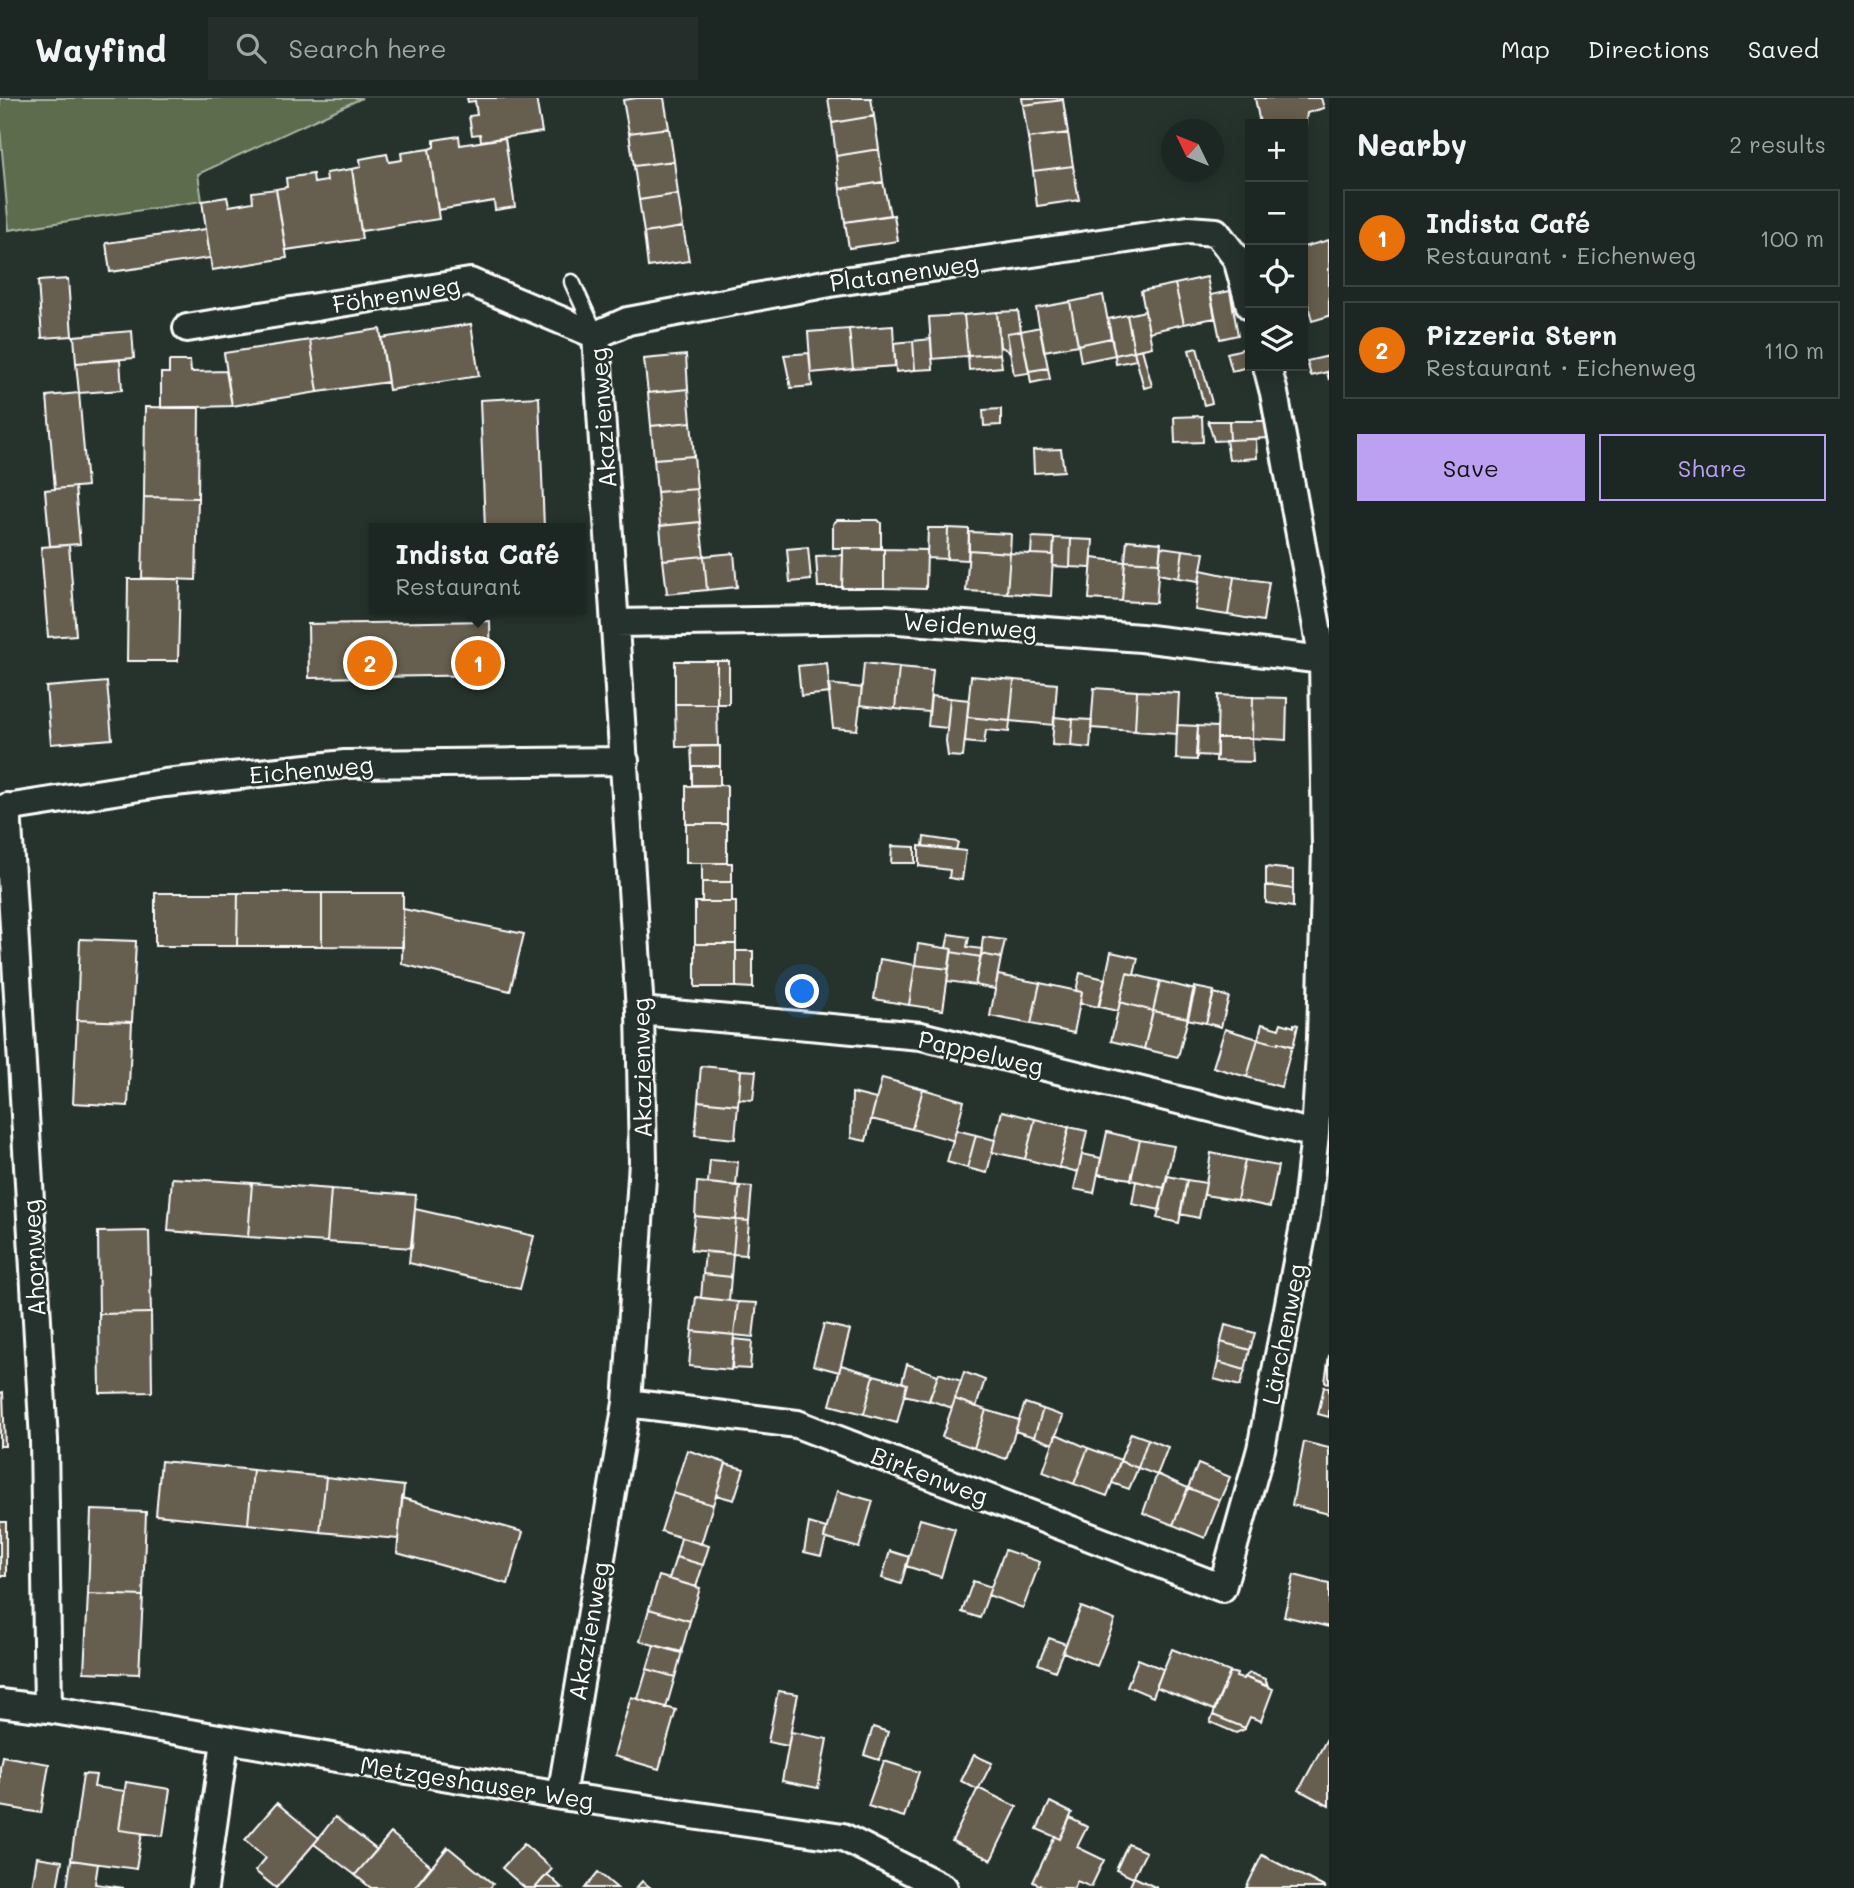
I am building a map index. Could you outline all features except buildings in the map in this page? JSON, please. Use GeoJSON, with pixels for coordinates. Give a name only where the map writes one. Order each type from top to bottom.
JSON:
{"type":"FeatureCollection","features":[{"type":"Feature","properties":{"kind":"street","name":"Platanenweg"},"geometry":{"type":"LineString","coordinates":[[596,335],[628,321],[830,283],[1188,230],[1216,232],[1237,259],[1245,288]]}},
{"type":"Feature","properties":{"kind":"street","name":"Föhrenweg"},"geometry":{"type":"LineString","coordinates":[[187,328],[470,282],[596,335]]}},
{"type":"Feature","properties":{"kind":"street","name":"Akazienweg"},"geometry":{"type":"LineString","coordinates":[[561,1796],[627,1403],[643,1162],[640,1011],[596,335]]}},
{"type":"Feature","properties":{"kind":"street","name":"Lärchenweg"},"geometry":{"type":"LineString","coordinates":[[1222,1588],[1261,1449],[1306,1215],[1315,1134],[1321,1038],[1326,847],[1323,660],[1268,371]]}},
{"type":"Feature","properties":{"kind":"street","name":"Weidenweg"},"geometry":{"type":"LineString","coordinates":[[615,623],[884,619],[1142,638],[1323,660]]}},
{"type":"Feature","properties":{"kind":"street","name":"Eichenweg"},"geometry":{"type":"LineString","coordinates":[[4,808],[165,783],[345,764],[625,761]]}},
{"type":"Feature","properties":{"kind":"street","name":"Ahornweg"},"geometry":{"type":"LineString","coordinates":[[4,808],[43,1429],[48,1709]]}},
{"type":"Feature","properties":{"kind":"street","name":"Pappelweg"},"geometry":{"type":"LineString","coordinates":[[640,1011],[921,1037],[1315,1134]]}},
{"type":"Feature","properties":{"kind":"street","name":"Birkenweg"},"geometry":{"type":"LineString","coordinates":[[627,1403],[797,1424],[1222,1588]]}},
{"type":"Feature","properties":{"kind":"street","name":"Metzgeshauser Weg"},"geometry":{"type":"LineString","coordinates":[[0,1703],[561,1796],[844,1837],[944,1888]]}},
{"type":"Feature","properties":{"kind":"street"},"geometry":{"type":"LineString","coordinates":[[204,1888],[225,1741]]}},
{"type":"Feature","properties":{"kind":"lane"},"geometry":{"type":"LineString","coordinates":[[572,282],[596,335]]}},
{"type":"Feature","properties":{"kind":"green space"},"geometry":{"type":"Polygon","coordinates":[[[0,98],[362,98],[198,174],[202,201],[9,230],[0,98]]]}},
{"type":"Feature","properties":{"kind":"place","name":"Pizzeria Stern"},"geometry":{"type":"Point","coordinates":[370,663]}},
{"type":"Feature","properties":{"kind":"place","name":"Indista Café"},"geometry":{"type":"Point","coordinates":[478,663]}}]}
